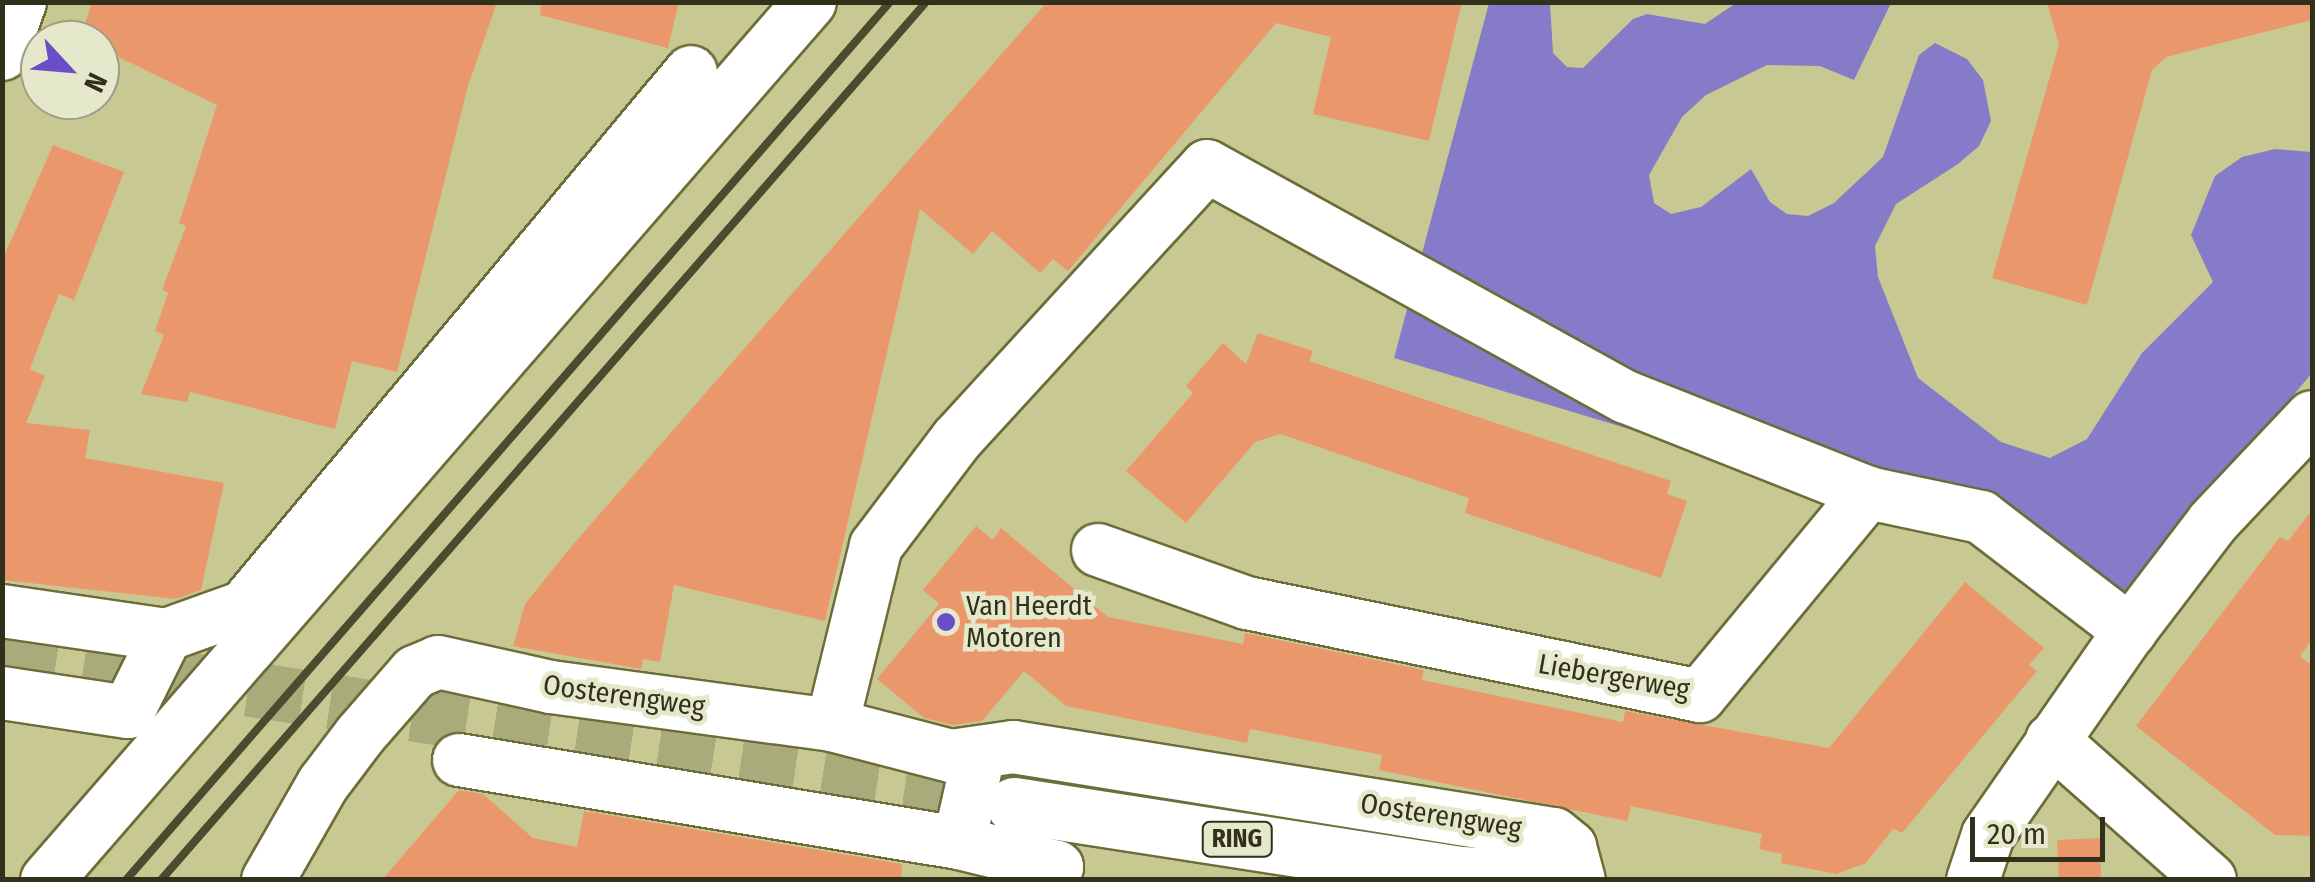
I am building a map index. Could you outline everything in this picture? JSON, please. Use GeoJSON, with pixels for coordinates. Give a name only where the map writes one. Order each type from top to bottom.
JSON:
{"type":"FeatureCollection","features":[{"type":"Feature","properties":{"kind":"main road","name":"Oosterengweg"},"geometry":{"type":"LineString","coordinates":[[1014,805],[1465,877],[1564,880]]}},
{"type":"Feature","properties":{"kind":"street"},"geometry":{"type":"LineString","coordinates":[[2,54],[20,2]]}},
{"type":"Feature","properties":{"kind":"street"},"geometry":{"type":"LineString","coordinates":[[47,880],[810,2]]}},
{"type":"Feature","properties":{"kind":"street"},"geometry":{"type":"LineString","coordinates":[[2,610],[166,635],[244,607],[691,72]]}},
{"type":"Feature","properties":{"kind":"street"},"geometry":{"type":"LineString","coordinates":[[832,725],[876,546],[1012,380],[1207,166],[1626,397],[1868,492],[1980,516],[2130,631]]}},
{"type":"Feature","properties":{"kind":"street"},"geometry":{"type":"LineString","coordinates":[[1973,880],[1988,835],[2130,631],[2214,522],[2312,417]]}},
{"type":"Feature","properties":{"kind":"street","name":"Liebergerweg"},"geometry":{"type":"LineString","coordinates":[[1098,550],[1246,604],[1700,696],[1868,492]]}},
{"type":"Feature","properties":{"kind":"street"},"geometry":{"type":"LineString","coordinates":[[2,693],[128,712],[166,635]]}},
{"type":"Feature","properties":{"kind":"street","name":"Oosterengweg"},"geometry":{"type":"LineString","coordinates":[[268,880],[323,784],[426,664],[832,725],[951,756],[1013,747],[1554,834],[1570,847],[1579,880]]}},
{"type":"Feature","properties":{"kind":"street"},"geometry":{"type":"LineString","coordinates":[[2052,740],[2210,880]]}},
{"type":"Feature","properties":{"kind":"street"},"geometry":{"type":"LineString","coordinates":[[959,842],[978,754]]}},
{"type":"Feature","properties":{"kind":"street"},"geometry":{"type":"LineString","coordinates":[[459,760],[959,842],[1054,873]]}},
{"type":"Feature","properties":{"kind":"shaded area"},"geometry":{"type":"Polygon","coordinates":[[[1489,3],[1550,3],[1553,53],[1567,67],[1583,68],[1633,19],[1647,14],[1705,24],[1736,3],[1891,3],[1854,80],[1820,66],[1767,65],[1706,95],[1682,117],[1649,175],[1654,203],[1671,214],[1701,207],[1751,169],[1770,202],[1787,214],[1808,216],[1834,203],[1883,157],[1919,55],[1935,43],[1967,59],[1983,80],[1991,121],[1979,146],[1896,204],[1875,246],[1878,277],[1918,378],[2001,442],[2050,458],[2087,439],[2142,353],[2213,282],[2191,235],[2215,176],[2242,157],[2275,149],[2312,152],[2312,373],[2100,625],[2005,543],[1394,358],[1489,3]]]}},
{"type":"Feature","properties":{"kind":"building"},"geometry":{"type":"Polygon","coordinates":[[[92,2],[497,2],[468,86],[397,372],[352,361],[335,429],[190,392],[187,402],[141,394],[164,335],[155,331],[168,293],[162,290],[186,226],[179,223],[217,105],[120,58],[120,20],[86,20],[92,2]]]}},
{"type":"Feature","properties":{"kind":"building"},"geometry":{"type":"Polygon","coordinates":[[[541,2],[679,2],[668,48],[540,15],[541,2]]]}},
{"type":"Feature","properties":{"kind":"building"},"geometry":{"type":"Polygon","coordinates":[[[1047,2],[1462,2],[1429,141],[1313,114],[1331,37],[1276,23],[1068,271],[1053,259],[1040,273],[992,231],[973,254],[920,209],[825,621],[674,585],[660,662],[643,659],[641,669],[513,646],[525,604],[570,548],[1047,2]]]}},
{"type":"Feature","properties":{"kind":"building"},"geometry":{"type":"Polygon","coordinates":[[[2047,2],[2312,2],[2312,20],[2166,57],[2152,70],[2087,305],[1992,278],[2059,45],[2047,2]]]}},
{"type":"Feature","properties":{"kind":"building"},"geometry":{"type":"Polygon","coordinates":[[[53,145],[124,172],[74,300],[59,294],[44,332],[30,369],[45,376],[26,423],[90,430],[85,458],[224,483],[201,590],[176,599],[2,580],[2,261],[53,145]]]}},
{"type":"Feature","properties":{"kind":"building"},"geometry":{"type":"Polygon","coordinates":[[[1258,333],[1313,351],[1309,361],[1671,481],[1667,494],[1687,501],[1661,578],[1465,513],[1469,498],[1280,434],[1255,442],[1186,523],[1126,471],[1193,393],[1186,386],[1223,343],[1246,364],[1258,333]]]}},
{"type":"Feature","properties":{"kind":"building"},"geometry":{"type":"Polygon","coordinates":[[[2312,510],[2312,640],[2300,656],[2312,666],[2312,836],[2275,835],[2136,726],[2280,537],[2288,541],[2312,510]]]}},
{"type":"Feature","properties":{"kind":"building"},"geometry":{"type":"Polygon","coordinates":[[[976,526],[993,540],[1001,528],[1108,617],[1243,644],[1245,633],[1424,670],[1422,680],[1623,722],[1625,711],[1829,748],[1965,582],[2044,648],[2029,665],[2037,671],[1902,833],[1893,829],[1866,863],[1836,874],[1781,863],[1782,854],[1759,849],[1762,834],[1631,806],[1627,821],[1379,770],[1382,755],[1250,729],[1247,743],[1066,706],[1024,671],[982,721],[953,725],[924,718],[877,679],[939,604],[923,590],[976,526]]]}},
{"type":"Feature","properties":{"kind":"building"},"geometry":{"type":"Polygon","coordinates":[[[459,790],[483,794],[533,838],[577,847],[584,811],[902,864],[901,880],[382,880],[459,790]]]}},
{"type":"Feature","properties":{"kind":"building"},"geometry":{"type":"Polygon","coordinates":[[[2100,838],[2101,879],[2059,880],[2057,840],[2100,838]]]}},
{"type":"Feature","properties":{"kind":"tunnel"},"geometry":{"type":"LineString","coordinates":[[2,651],[1014,805]]}},
{"type":"Feature","properties":{"kind":"railway"},"geometry":{"type":"LineString","coordinates":[[126,880],[890,2]]}},
{"type":"Feature","properties":{"kind":"railway"},"geometry":{"type":"LineString","coordinates":[[161,880],[926,2]]}},
{"type":"Feature","properties":{"kind":"place","name":"Van Heerdt Motoren"},"geometry":{"type":"Point","coordinates":[946,622]}}]}
